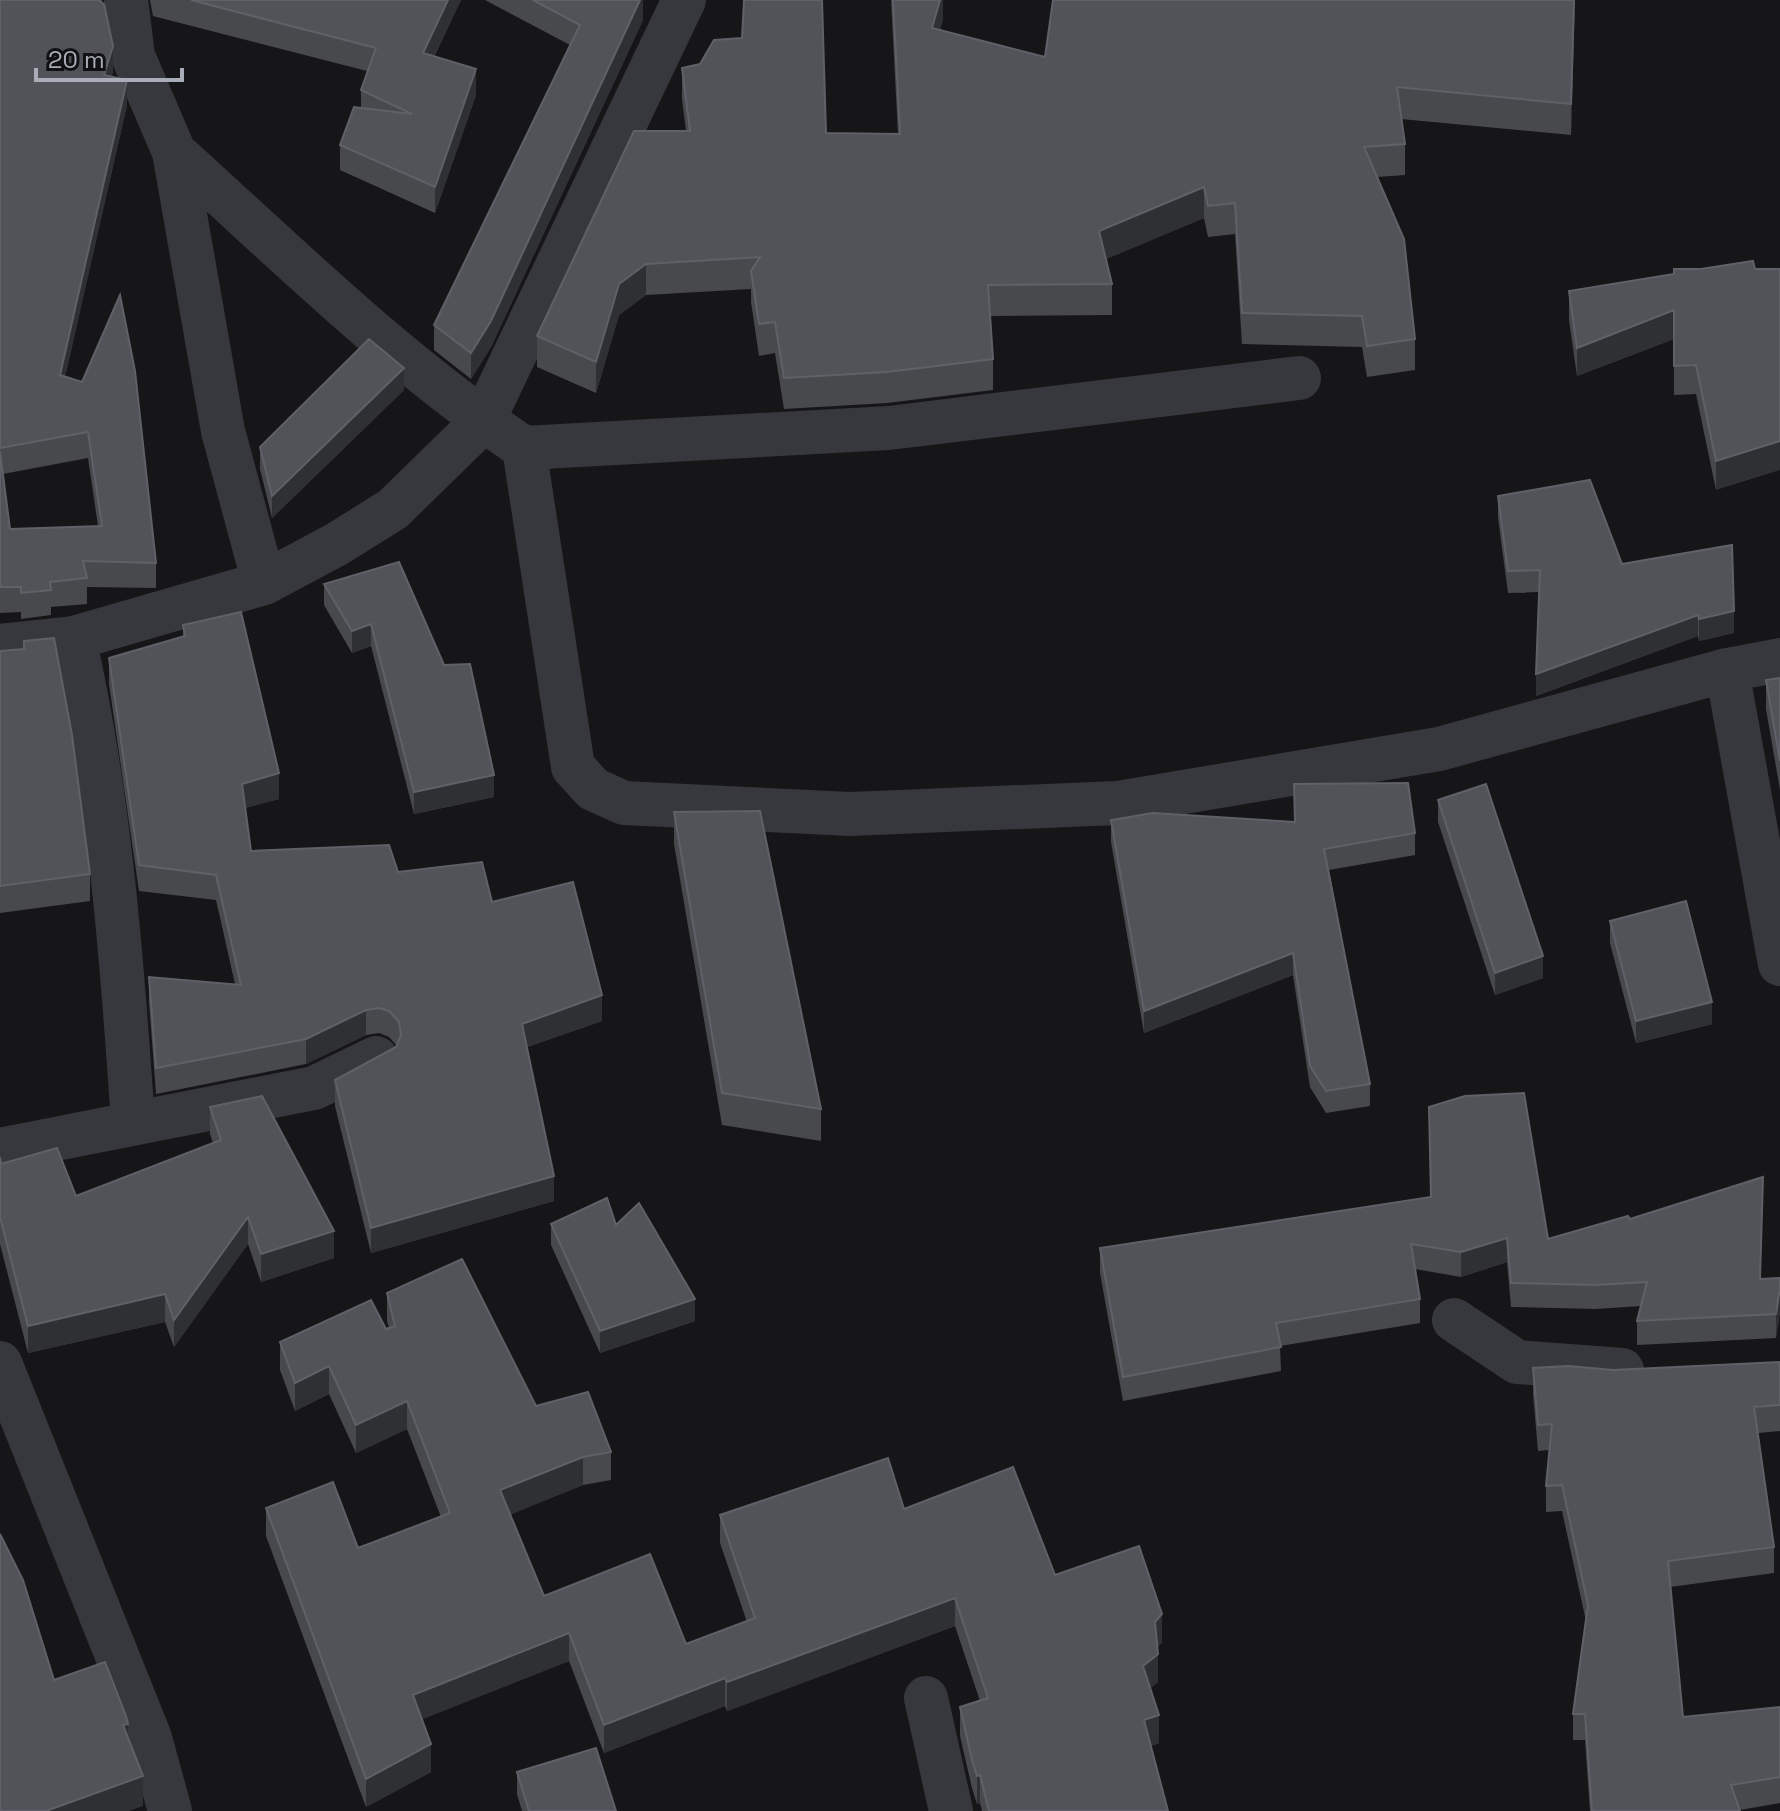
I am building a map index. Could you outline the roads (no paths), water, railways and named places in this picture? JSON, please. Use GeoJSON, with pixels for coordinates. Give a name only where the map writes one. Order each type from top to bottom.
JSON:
{"type":"FeatureCollection","features":[{"type":"Feature","properties":{"kind":"street"},"geometry":{"type":"LineString","coordinates":[[126,0],[133,56],[174,152],[223,431],[264,583]]}},
{"type":"Feature","properties":{"kind":"street"},"geometry":{"type":"LineString","coordinates":[[0,646],[74,638],[264,583],[337,544],[393,509],[483,421],[684,0]]}},
{"type":"Feature","properties":{"kind":"street"},"geometry":{"type":"LineString","coordinates":[[174,152],[354,315],[483,421],[524,448],[889,428],[1299,378]]}},
{"type":"Feature","properties":{"kind":"street"},"geometry":{"type":"LineString","coordinates":[[524,448],[573,767],[593,789],[624,803],[850,814],[1118,803],[1439,749],[1727,670],[1780,660]]}},
{"type":"Feature","properties":{"kind":"street"},"geometry":{"type":"LineString","coordinates":[[74,638],[96,737],[123,966],[133,1122]]}},
{"type":"Feature","properties":{"kind":"street"},"geometry":{"type":"LineString","coordinates":[[1727,670],[1780,964]]}},
{"type":"Feature","properties":{"kind":"street"},"geometry":{"type":"LineString","coordinates":[[0,1150],[133,1122],[217,1110],[314,1088],[376,1058]]}},
{"type":"Feature","properties":{"kind":"street"},"geometry":{"type":"LineString","coordinates":[[1454,1320],[1517,1362],[1612,1371],[1658,1369]]}},
{"type":"Feature","properties":{"kind":"street"},"geometry":{"type":"LineString","coordinates":[[0,1363],[150,1738],[170,1811]]}},
{"type":"Feature","properties":{"kind":"street"},"geometry":{"type":"LineString","coordinates":[[926,1698],[951,1811]]}}]}
